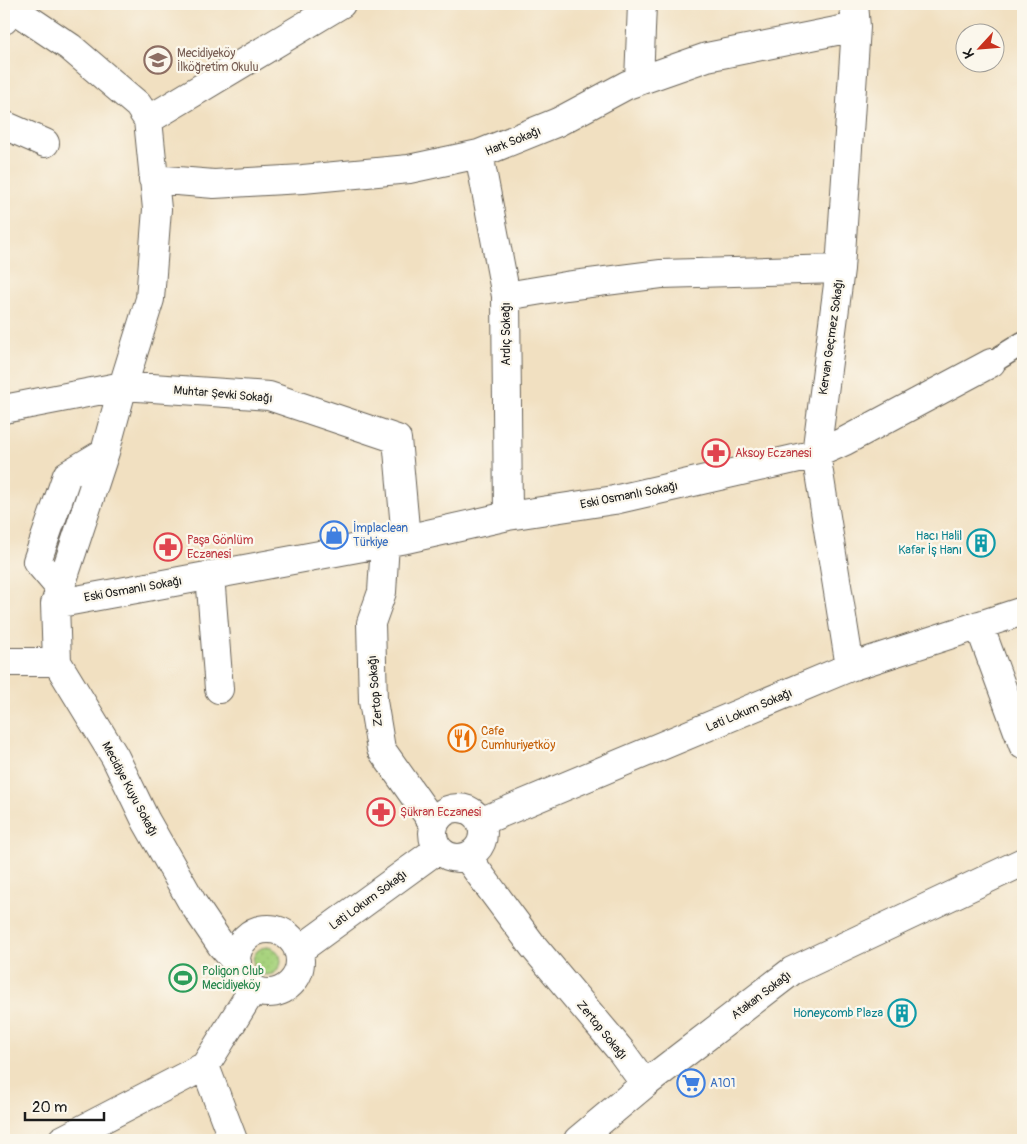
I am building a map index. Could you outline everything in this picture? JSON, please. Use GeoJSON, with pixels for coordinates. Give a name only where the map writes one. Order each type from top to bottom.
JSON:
{"type":"FeatureCollection","features":[{"type":"Feature","properties":{"kind":"street"},"geometry":{"type":"LineString","coordinates":[[148,120],[341,4]]}},
{"type":"Feature","properties":{"kind":"street"},"geometry":{"type":"LineString","coordinates":[[639,81],[642,4]]}},
{"type":"Feature","properties":{"kind":"street"},"geometry":{"type":"LineString","coordinates":[[9,11],[70,47],[138,105],[148,120],[157,209],[150,299],[122,386]]}},
{"type":"Feature","properties":{"kind":"street","name":"Hark Sokağı"},"geometry":{"type":"LineString","coordinates":[[154,179],[214,184],[303,179],[409,169],[479,154],[558,122],[627,85],[707,57],[855,15]]}},
{"type":"Feature","properties":{"kind":"street","name":"Kervan Geçmez Sokağı"},"geometry":{"type":"LineString","coordinates":[[850,668],[816,454],[840,269],[855,15]]}},
{"type":"Feature","properties":{"kind":"street"},"geometry":{"type":"LineString","coordinates":[[4,125],[46,143]]}},
{"type":"Feature","properties":{"kind":"street","name":"Ardıç Sokağı"},"geometry":{"type":"LineString","coordinates":[[479,154],[506,296],[508,516]]}},
{"type":"Feature","properties":{"kind":"street"},"geometry":{"type":"LineString","coordinates":[[506,296],[661,274],[840,269]]}},
{"type":"Feature","properties":{"kind":"street","name":"Eski Osmanlı Sokağı"},"geometry":{"type":"LineString","coordinates":[[57,596],[210,575],[396,540],[508,516],[614,500],[816,454],[845,441],[991,363],[1023,343]]}},
{"type":"Feature","properties":{"kind":"street","name":"Muhtar Şevki Sokağı"},"geometry":{"type":"LineString","coordinates":[[4,409],[122,386],[269,396],[397,439],[396,540]]}},
{"type":"Feature","properties":{"kind":"street","name":"Mecidiye Kuyu Sokağı"},"geometry":{"type":"LineString","coordinates":[[122,386],[105,452],[57,596],[58,662],[115,757],[146,821],[192,902],[221,945],[237,963]]}},
{"type":"Feature","properties":{"kind":"street","name":"Zertop Sokağı"},"geometry":{"type":"LineString","coordinates":[[396,540],[382,592],[371,623],[373,701],[381,749],[436,836]]}},
{"type":"Feature","properties":{"kind":"street"},"geometry":{"type":"LineString","coordinates":[[210,575],[219,688]]}},
{"type":"Feature","properties":{"kind":"street","name":"Lati Lokum Sokağı"},"geometry":{"type":"LineString","coordinates":[[480,822],[850,668],[1023,611]]}},
{"type":"Feature","properties":{"kind":"street"},"geometry":{"type":"LineString","coordinates":[[979,625],[1023,745]]}},
{"type":"Feature","properties":{"kind":"street"},"geometry":{"type":"LineString","coordinates":[[4,662],[58,662]]}},
{"type":"Feature","properties":{"kind":"street"},"geometry":{"type":"LineString","coordinates":[[453,808],[462,808],[477,816],[480,822],[483,832],[482,840],[474,853],[459,859],[443,854],[436,836],[438,816],[453,808]]}},
{"type":"Feature","properties":{"kind":"street","name":"Lati Lokum Sokağı"},"geometry":{"type":"LineString","coordinates":[[298,951],[436,836]]}},
{"type":"Feature","properties":{"kind":"street","name":"Zertop Sokağı"},"geometry":{"type":"LineString","coordinates":[[467,857],[533,946],[621,1051],[645,1084]]}},
{"type":"Feature","properties":{"kind":"street","name":"Atakan Sokağı"},"geometry":{"type":"LineString","coordinates":[[578,1140],[645,1084],[792,971],[1023,862]]}},
{"type":"Feature","properties":{"kind":"street"},"geometry":{"type":"LineString","coordinates":[[276,930],[286,935],[298,951],[300,962],[298,972],[286,988],[276,992],[266,993],[253,989],[240,977],[236,967],[240,946],[246,938],[255,932],[276,930]]}},
{"type":"Feature","properties":{"kind":"street"},"geometry":{"type":"LineString","coordinates":[[62,1140],[206,1066],[253,989]]}},
{"type":"Feature","properties":{"kind":"street"},"geometry":{"type":"LineString","coordinates":[[206,1066],[233,1140]]}},
{"type":"Feature","properties":{"kind":"green space"},"geometry":{"type":"Polygon","coordinates":[[[267,947],[277,951],[281,961],[277,971],[267,975],[257,971],[253,961],[257,951],[267,947]]]}},
{"type":"Feature","properties":{"kind":"place","name":"Mecidiyeköy İlköğretim Okulu"},"geometry":{"type":"Point","coordinates":[158,60]}},
{"type":"Feature","properties":{"kind":"place","name":"Aksoy Eczanesi"},"geometry":{"type":"Point","coordinates":[716,453]}},
{"type":"Feature","properties":{"kind":"place","name":"İmplaclean Türkiye"},"geometry":{"type":"Point","coordinates":[334,535]}},
{"type":"Feature","properties":{"kind":"place","name":"Hacı Halil Kafar İş Hanı"},"geometry":{"type":"Point","coordinates":[981,543]}},
{"type":"Feature","properties":{"kind":"place","name":"Paşa Gönlüm Eczanesi"},"geometry":{"type":"Point","coordinates":[168,547]}},
{"type":"Feature","properties":{"kind":"place","name":"Cafe Cumhuriyetköy"},"geometry":{"type":"Point","coordinates":[462,738]}},
{"type":"Feature","properties":{"kind":"place","name":"Şükran Eczanesi"},"geometry":{"type":"Point","coordinates":[381,812]}},
{"type":"Feature","properties":{"kind":"place","name":"Poligon Club Mecidiyeköy"},"geometry":{"type":"Point","coordinates":[183,978]}},
{"type":"Feature","properties":{"kind":"place","name":"Honeycomb Plaza"},"geometry":{"type":"Point","coordinates":[902,1013]}},
{"type":"Feature","properties":{"kind":"place","name":"A101"},"geometry":{"type":"Point","coordinates":[691,1083]}}]}
